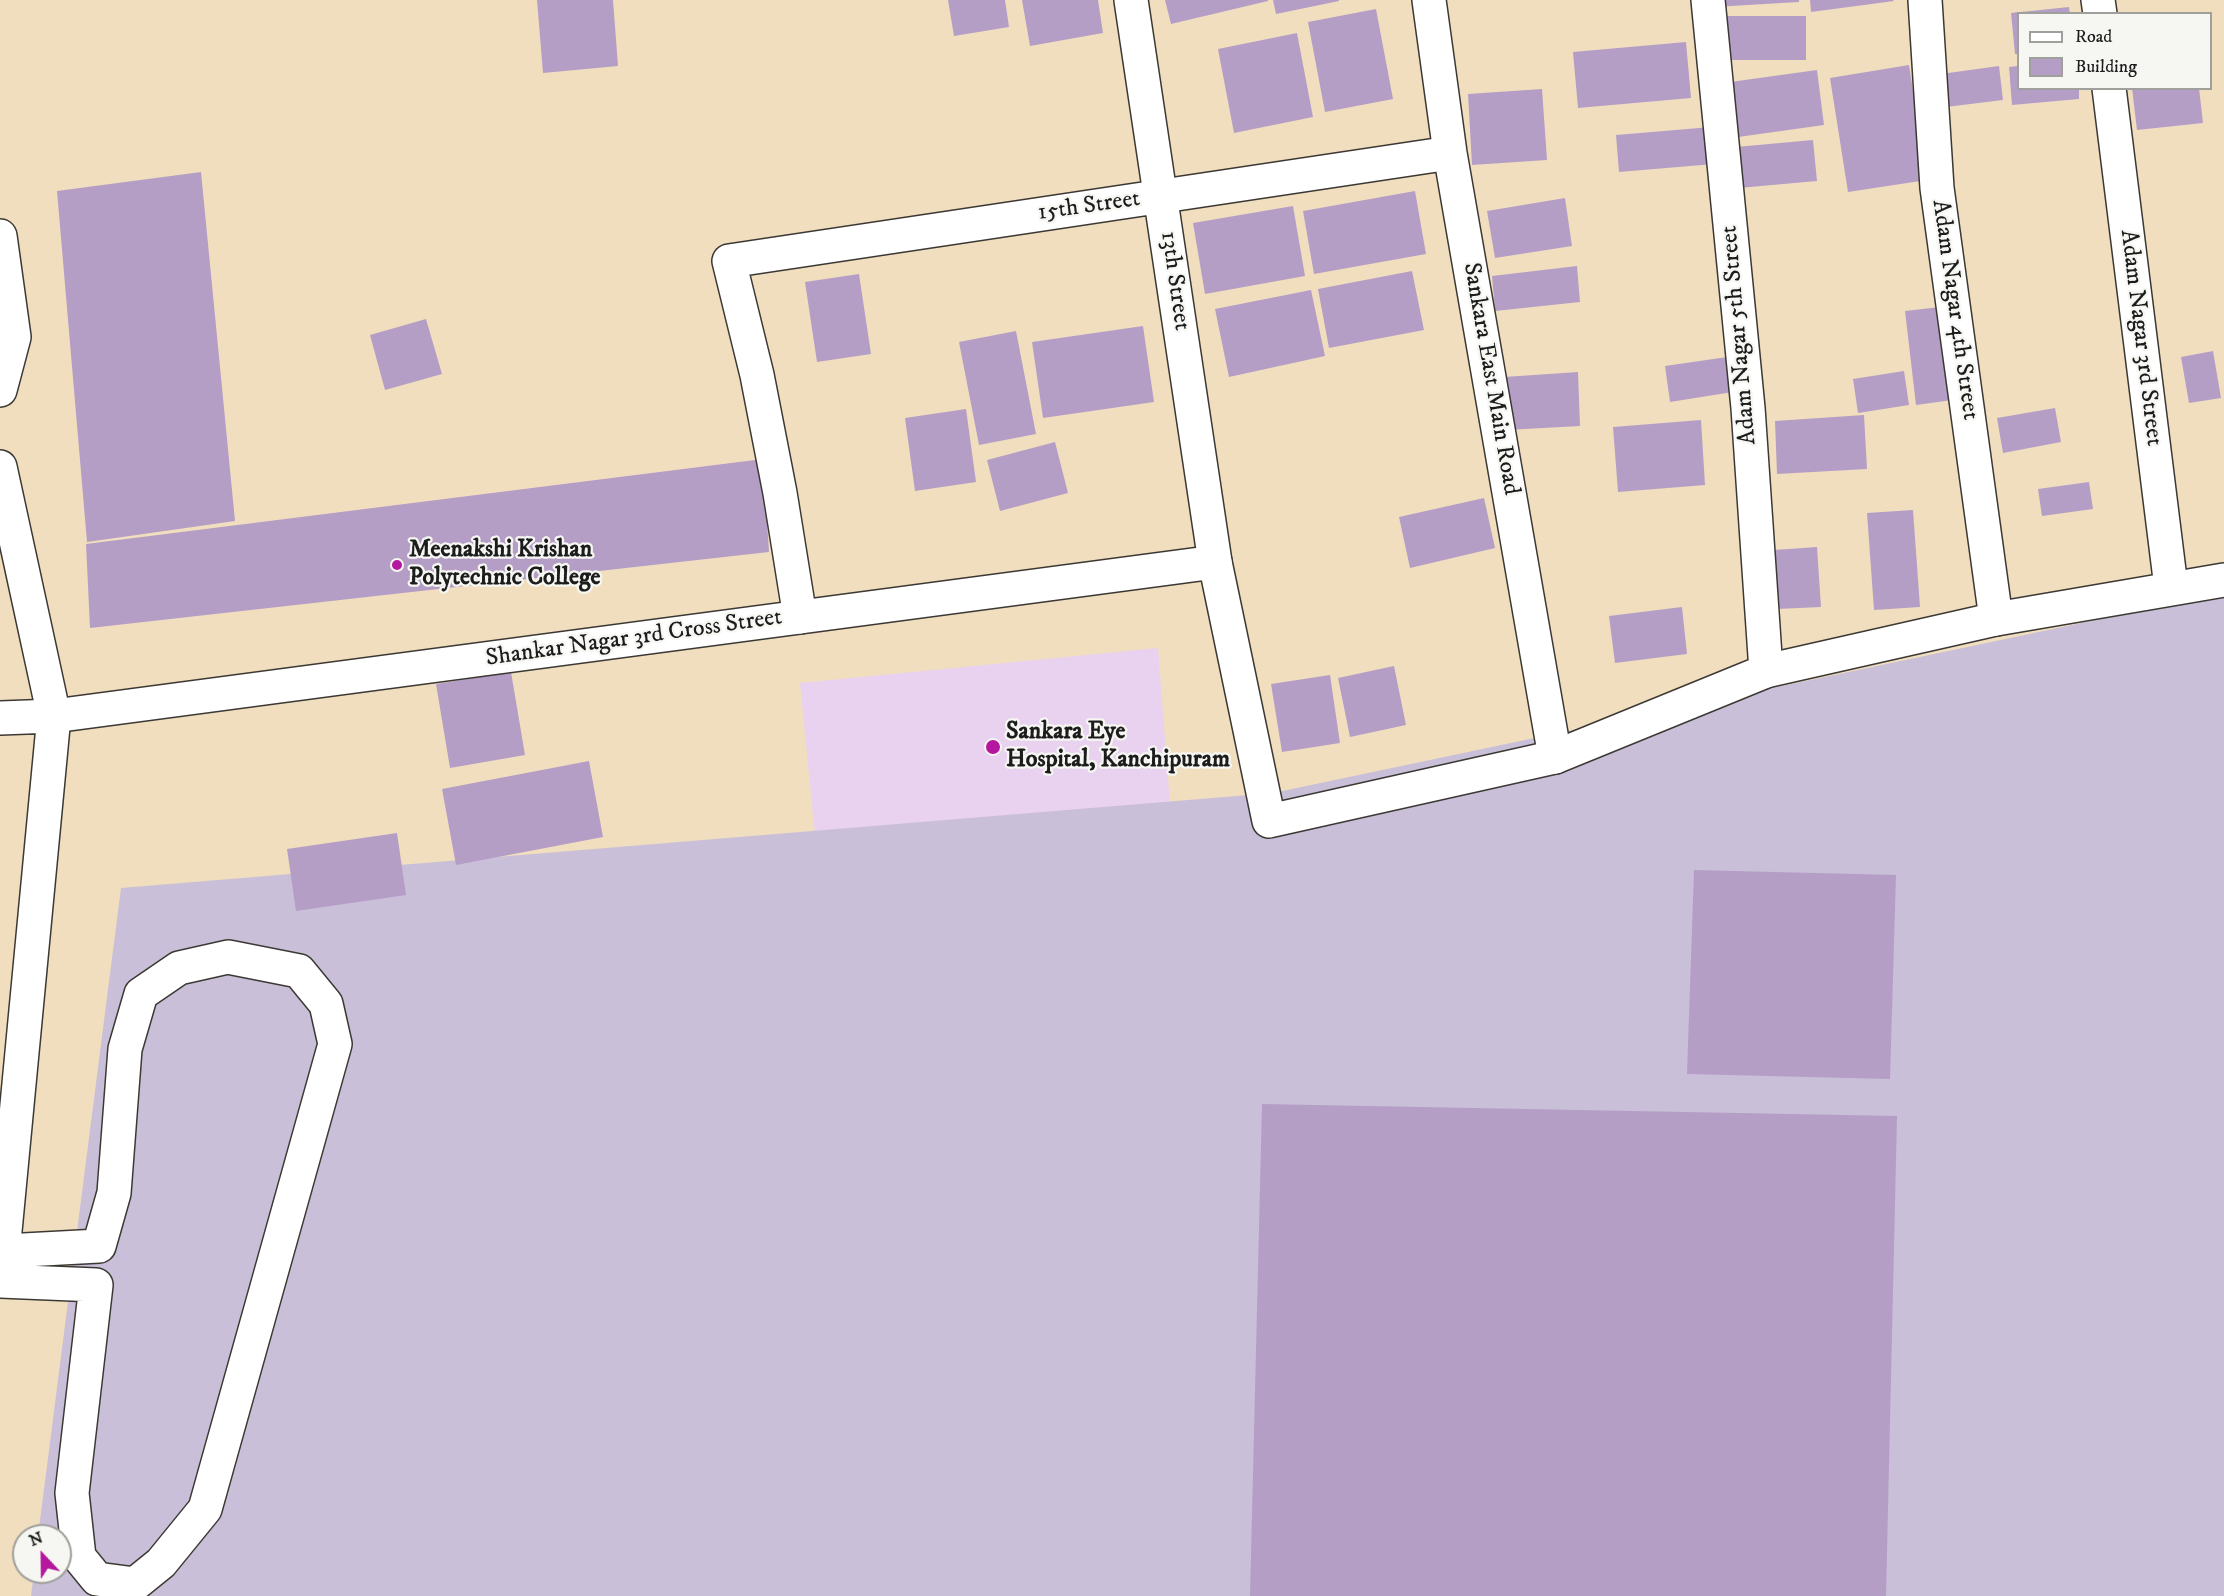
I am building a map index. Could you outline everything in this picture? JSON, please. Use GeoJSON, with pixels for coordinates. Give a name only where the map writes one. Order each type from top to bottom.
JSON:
{"type":"FeatureCollection","features":[{"type":"Feature","properties":{"kind":"street","name":"13th Street"},"geometry":{"type":"LineString","coordinates":[[1131,0],[1215,562],[1269,821],[1555,757]]}},
{"type":"Feature","properties":{"kind":"street","name":"Sankara East Main Road"},"geometry":{"type":"LineString","coordinates":[[1429,0],[1450,153],[1555,757]]}},
{"type":"Feature","properties":{"kind":"street","name":"Adam Nagar 5th Street"},"geometry":{"type":"LineString","coordinates":[[1708,0],[1748,408],[1766,671]]}},
{"type":"Feature","properties":{"kind":"street","name":"Adam Nagar 4th Street"},"geometry":{"type":"LineString","coordinates":[[1925,0],[1937,188],[1996,619]]}},
{"type":"Feature","properties":{"kind":"street","name":"Adam Nagar 3rd Street"},"geometry":{"type":"LineString","coordinates":[[2109,90],[2171,587]]}},
{"type":"Feature","properties":{"kind":"street","name":"15th Street"},"geometry":{"type":"LineString","coordinates":[[800,617],[757,375],[729,261],[1450,153]]}},
{"type":"Feature","properties":{"kind":"street"},"geometry":{"type":"LineString","coordinates":[[0,236],[14,338],[0,390]]}},
{"type":"Feature","properties":{"kind":"street"},"geometry":{"type":"LineString","coordinates":[[0,467],[54,716],[13,1003],[2,1271]]}},
{"type":"Feature","properties":{"kind":"street","name":"Shankar Nagar 3rd Cross Street"},"geometry":{"type":"LineString","coordinates":[[0,718],[54,716],[1215,562]]}},
{"type":"Feature","properties":{"kind":"street"},"geometry":{"type":"LineString","coordinates":[[1555,757],[1766,671],[1996,619],[2171,587],[2224,580]]}},
{"type":"Feature","properties":{"kind":"street"},"geometry":{"type":"LineString","coordinates":[[228,957],[299,971],[326,1004],[335,1044],[205,1509],[161,1563],[135,1584],[97,1579],[79,1557],[72,1493],[99,1246],[114,1193],[125,1049],[141,994],[179,968],[228,957]]}},
{"type":"Feature","properties":{"kind":"street"},"geometry":{"type":"LineString","coordinates":[[2,1271],[99,1246]]}},
{"type":"Feature","properties":{"kind":"street"},"geometry":{"type":"LineString","coordinates":[[2,1271],[96,1285]]}},
{"type":"Feature","properties":{"kind":"shaded area"},"geometry":{"type":"Polygon","coordinates":[[[2224,593],[2224,1596],[31,1596],[32,1584],[72,1584],[72,1524],[40,1524],[121,888],[1273,793],[2224,593]]]}},
{"type":"Feature","properties":{"kind":"shaded area"},"geometry":{"type":"Polygon","coordinates":[[[1158,648],[1171,817],[818,866],[800,683],[1158,648]]]}},
{"type":"Feature","properties":{"kind":"building"},"geometry":{"type":"Polygon","coordinates":[[[537,0],[613,0],[618,66],[543,73],[537,0]]]}},
{"type":"Feature","properties":{"kind":"building"},"geometry":{"type":"Polygon","coordinates":[[[948,0],[1005,0],[1009,27],[954,36],[948,0]]]}},
{"type":"Feature","properties":{"kind":"building"},"geometry":{"type":"Polygon","coordinates":[[[1022,0],[1098,0],[1103,33],[1030,46],[1022,0]]]}},
{"type":"Feature","properties":{"kind":"building"},"geometry":{"type":"Polygon","coordinates":[[[1165,0],[1268,0],[1268,1],[1171,24],[1165,0]]]}},
{"type":"Feature","properties":{"kind":"building"},"geometry":{"type":"Polygon","coordinates":[[[1273,0],[1339,0],[1339,1],[1276,14],[1273,0]]]}},
{"type":"Feature","properties":{"kind":"building"},"geometry":{"type":"Polygon","coordinates":[[[1713,0],[1799,0],[1799,2],[1714,7],[1713,0]]]}},
{"type":"Feature","properties":{"kind":"building"},"geometry":{"type":"Polygon","coordinates":[[[1810,0],[1893,0],[1894,1],[1811,12],[1810,0]]]}},
{"type":"Feature","properties":{"kind":"building"},"geometry":{"type":"Polygon","coordinates":[[[2069,7],[2070,12],[2021,12],[2069,7]]]}},
{"type":"Feature","properties":{"kind":"building"},"geometry":{"type":"Polygon","coordinates":[[[1376,9],[1393,99],[1325,112],[1308,22],[1376,9]]]}},
{"type":"Feature","properties":{"kind":"building"},"geometry":{"type":"Polygon","coordinates":[[[2017,12],[2017,54],[2015,54],[2011,13],[2017,12]]]}},
{"type":"Feature","properties":{"kind":"building"},"geometry":{"type":"Polygon","coordinates":[[[1723,16],[1806,16],[1806,60],[1722,60],[1723,16]]]}},
{"type":"Feature","properties":{"kind":"building"},"geometry":{"type":"Polygon","coordinates":[[[1297,33],[1313,117],[1234,133],[1218,49],[1297,33]]]}},
{"type":"Feature","properties":{"kind":"building"},"geometry":{"type":"Polygon","coordinates":[[[1686,42],[1691,98],[1578,108],[1573,52],[1686,42]]]}},
{"type":"Feature","properties":{"kind":"building"},"geometry":{"type":"Polygon","coordinates":[[[1909,65],[1927,180],[1848,192],[1830,78],[1909,65]]]}},
{"type":"Feature","properties":{"kind":"building"},"geometry":{"type":"Polygon","coordinates":[[[1999,66],[2003,100],[1946,107],[1941,74],[1999,66]]]}},
{"type":"Feature","properties":{"kind":"building"},"geometry":{"type":"Polygon","coordinates":[[[2017,66],[2017,90],[2079,90],[2079,99],[2012,105],[2009,67],[2017,66]]]}},
{"type":"Feature","properties":{"kind":"building"},"geometry":{"type":"Polygon","coordinates":[[[1817,70],[1824,125],[1731,138],[1723,83],[1817,70]]]}},
{"type":"Feature","properties":{"kind":"building"},"geometry":{"type":"Polygon","coordinates":[[[1542,89],[1547,160],[1472,165],[1468,94],[1542,89]]]}},
{"type":"Feature","properties":{"kind":"building"},"geometry":{"type":"Polygon","coordinates":[[[2132,90],[2199,90],[2203,123],[2137,130],[2132,90]]]}},
{"type":"Feature","properties":{"kind":"building"},"geometry":{"type":"Polygon","coordinates":[[[1711,127],[1714,164],[1619,172],[1616,135],[1711,127]]]}},
{"type":"Feature","properties":{"kind":"building"},"geometry":{"type":"Polygon","coordinates":[[[1813,140],[1817,181],[1739,188],[1736,147],[1813,140]]]}},
{"type":"Feature","properties":{"kind":"building"},"geometry":{"type":"Polygon","coordinates":[[[201,172],[235,521],[87,542],[57,191],[201,172]]]}},
{"type":"Feature","properties":{"kind":"building"},"geometry":{"type":"Polygon","coordinates":[[[1415,191],[1426,254],[1314,274],[1303,211],[1415,191]]]}},
{"type":"Feature","properties":{"kind":"building"},"geometry":{"type":"Polygon","coordinates":[[[1565,198],[1572,246],[1495,258],[1487,211],[1565,198]]]}},
{"type":"Feature","properties":{"kind":"building"},"geometry":{"type":"Polygon","coordinates":[[[1293,206],[1305,276],[1205,294],[1193,223],[1293,206]]]}},
{"type":"Feature","properties":{"kind":"building"},"geometry":{"type":"Polygon","coordinates":[[[1577,266],[1580,302],[1495,311],[1492,276],[1577,266]]]}},
{"type":"Feature","properties":{"kind":"building"},"geometry":{"type":"Polygon","coordinates":[[[1412,271],[1424,330],[1329,348],[1318,289],[1412,271]]]}},
{"type":"Feature","properties":{"kind":"building"},"geometry":{"type":"Polygon","coordinates":[[[859,274],[871,354],[817,362],[805,282],[859,274]]]}},
{"type":"Feature","properties":{"kind":"building"},"geometry":{"type":"Polygon","coordinates":[[[1311,290],[1325,356],[1229,377],[1215,309],[1311,290]]]}},
{"type":"Feature","properties":{"kind":"building"},"geometry":{"type":"Polygon","coordinates":[[[1949,306],[1960,399],[1916,405],[1905,311],[1949,306]]]}},
{"type":"Feature","properties":{"kind":"building"},"geometry":{"type":"Polygon","coordinates":[[[426,319],[442,374],[385,390],[370,335],[426,319]]]}},
{"type":"Feature","properties":{"kind":"building"},"geometry":{"type":"Polygon","coordinates":[[[1143,326],[1154,402],[1043,418],[1032,342],[1143,326]]]}},
{"type":"Feature","properties":{"kind":"building"},"geometry":{"type":"Polygon","coordinates":[[[1016,331],[1036,434],[979,445],[959,342],[1016,331]]]}},
{"type":"Feature","properties":{"kind":"building"},"geometry":{"type":"Polygon","coordinates":[[[2213,351],[2221,398],[2189,403],[2181,357],[2213,351]]]}},
{"type":"Feature","properties":{"kind":"building"},"geometry":{"type":"Polygon","coordinates":[[[1734,356],[1739,391],[1670,402],[1665,366],[1734,356]]]}},
{"type":"Feature","properties":{"kind":"building"},"geometry":{"type":"Polygon","coordinates":[[[1904,371],[1909,405],[1858,413],[1853,379],[1904,371]]]}},
{"type":"Feature","properties":{"kind":"building"},"geometry":{"type":"Polygon","coordinates":[[[1578,372],[1580,426],[1506,430],[1504,377],[1578,372]]]}},
{"type":"Feature","properties":{"kind":"building"},"geometry":{"type":"Polygon","coordinates":[[[2055,408],[2061,442],[2003,453],[1997,418],[2055,408]]]}},
{"type":"Feature","properties":{"kind":"building"},"geometry":{"type":"Polygon","coordinates":[[[966,409],[976,482],[915,491],[905,418],[966,409]]]}},
{"type":"Feature","properties":{"kind":"building"},"geometry":{"type":"Polygon","coordinates":[[[1864,415],[1867,469],[1777,474],[1775,421],[1864,415]]]}},
{"type":"Feature","properties":{"kind":"building"},"geometry":{"type":"Polygon","coordinates":[[[1701,420],[1705,485],[1618,492],[1613,427],[1701,420]]]}},
{"type":"Feature","properties":{"kind":"building"},"geometry":{"type":"Polygon","coordinates":[[[1055,442],[1068,493],[1000,511],[987,460],[1055,442]]]}},
{"type":"Feature","properties":{"kind":"building"},"geometry":{"type":"Polygon","coordinates":[[[763,459],[769,552],[90,628],[86,544],[763,459]]]}},
{"type":"Feature","properties":{"kind":"building"},"geometry":{"type":"Polygon","coordinates":[[[2089,482],[2093,509],[2042,516],[2038,489],[2089,482]]]}},
{"type":"Feature","properties":{"kind":"building"},"geometry":{"type":"Polygon","coordinates":[[[1484,498],[1495,548],[1410,568],[1399,517],[1484,498]]]}},
{"type":"Feature","properties":{"kind":"building"},"geometry":{"type":"Polygon","coordinates":[[[1913,510],[1920,607],[1874,610],[1867,513],[1913,510]]]}},
{"type":"Feature","properties":{"kind":"building"},"geometry":{"type":"Polygon","coordinates":[[[1817,547],[1821,607],[1777,609],[1774,550],[1817,547]]]}},
{"type":"Feature","properties":{"kind":"building"},"geometry":{"type":"Polygon","coordinates":[[[1682,607],[1687,654],[1615,663],[1609,616],[1682,607]]]}},
{"type":"Feature","properties":{"kind":"building"},"geometry":{"type":"Polygon","coordinates":[[[1394,666],[1406,725],[1350,737],[1338,678],[1394,666]]]}},
{"type":"Feature","properties":{"kind":"building"},"geometry":{"type":"Polygon","coordinates":[[[511,672],[525,755],[450,768],[436,684],[511,672]]]}},
{"type":"Feature","properties":{"kind":"building"},"geometry":{"type":"Polygon","coordinates":[[[1330,675],[1340,743],[1282,752],[1271,684],[1330,675]]]}},
{"type":"Feature","properties":{"kind":"building"},"geometry":{"type":"Polygon","coordinates":[[[589,761],[603,837],[456,865],[442,789],[589,761]]]}},
{"type":"Feature","properties":{"kind":"building"},"geometry":{"type":"Polygon","coordinates":[[[397,833],[406,895],[296,911],[287,849],[397,833]]]}},
{"type":"Feature","properties":{"kind":"building"},"geometry":{"type":"Polygon","coordinates":[[[1694,870],[1896,875],[1890,1079],[1687,1074],[1694,870]]]}},
{"type":"Feature","properties":{"kind":"building"},"geometry":{"type":"Polygon","coordinates":[[[1262,1104],[1897,1116],[1886,1596],[1250,1596],[1262,1104]]]}},
{"type":"Feature","properties":{"kind":"place","name":"Meenakshi Krishan Polytechnic College"},"geometry":{"type":"Point","coordinates":[397,565]}},
{"type":"Feature","properties":{"kind":"place","name":"Sankara Eye Hospital, Kanchipuram"},"geometry":{"type":"Point","coordinates":[993,747]}}]}
